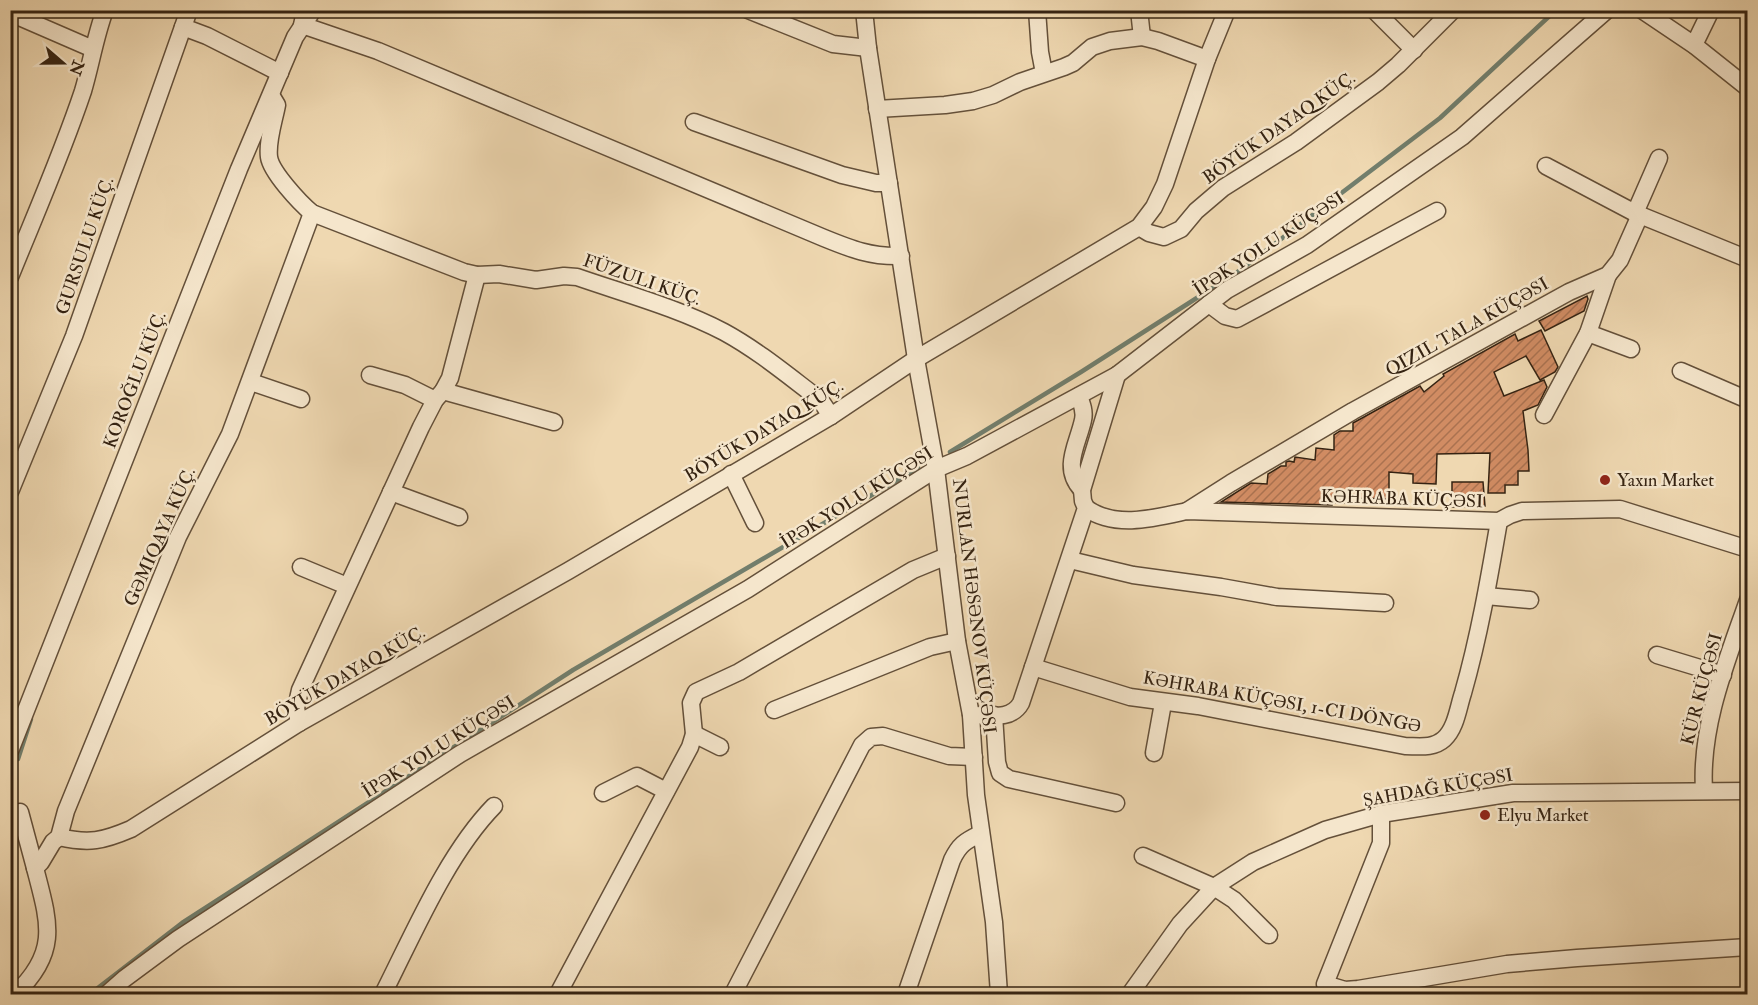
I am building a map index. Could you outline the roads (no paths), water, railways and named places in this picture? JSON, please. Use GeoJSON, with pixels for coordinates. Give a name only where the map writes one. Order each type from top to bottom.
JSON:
{"type":"FeatureCollection","features":[{"type":"Feature","properties":{"kind":"street"},"geometry":{"type":"LineString","coordinates":[[10,277],[83,90],[105,10]]}},
{"type":"Feature","properties":{"kind":"street","name":"GURSULU KÜÇ."},"geometry":{"type":"LineString","coordinates":[[10,492],[74,336],[189,10]]}},
{"type":"Feature","properties":{"kind":"street","name":"KOROĞLU KÜÇ."},"geometry":{"type":"LineString","coordinates":[[10,751],[235,180],[295,37],[304,18],[313,10]]}},
{"type":"Feature","properties":{"kind":"street"},"geometry":{"type":"LineString","coordinates":[[748,10],[833,44],[867,48]]}},
{"type":"Feature","properties":{"kind":"street","name":"NURLAN HƏSƏNOV KÜÇƏSI"},"geometry":{"type":"LineString","coordinates":[[864,10],[867,48],[916,359],[936,469],[957,641],[971,715],[980,834],[994,921],[999,994]]}},
{"type":"Feature","properties":{"kind":"street"},"geometry":{"type":"LineString","coordinates":[[1037,10],[1044,73]]}},
{"type":"Feature","properties":{"kind":"street"},"geometry":{"type":"LineString","coordinates":[[1139,10],[1142,37]]}},
{"type":"Feature","properties":{"kind":"street"},"geometry":{"type":"LineString","coordinates":[[1139,227],[1154,207],[1165,184],[1227,10]]}},
{"type":"Feature","properties":{"kind":"street"},"geometry":{"type":"LineString","coordinates":[[1374,10],[1414,50]]}},
{"type":"Feature","properties":{"kind":"street","name":"BÖYÜK DAYAQ KÜÇ."},"geometry":{"type":"LineString","coordinates":[[58,837],[94,842],[131,829],[299,723],[568,571],[831,416],[916,359],[1139,227],[1149,233],[1164,237],[1181,229],[1196,211],[1223,188],[1310,132],[1378,82],[1414,50],[1453,10]]}},
{"type":"Feature","properties":{"kind":"street","name":"İPƏK YOLU KÜÇƏSI"},"geometry":{"type":"LineString","coordinates":[[107,994],[177,939],[460,754],[748,589],[936,469],[967,456],[1117,375],[1227,290],[1307,245],[1462,137],[1608,10]]}},
{"type":"Feature","properties":{"kind":"street"},"geometry":{"type":"LineString","coordinates":[[1642,10],[1694,45],[1748,88]]}},
{"type":"Feature","properties":{"kind":"street"},"geometry":{"type":"LineString","coordinates":[[1694,45],[1712,10]]}},
{"type":"Feature","properties":{"kind":"street"},"geometry":{"type":"LineString","coordinates":[[10,13],[93,49]]}},
{"type":"Feature","properties":{"kind":"street"},"geometry":{"type":"LineString","coordinates":[[304,18],[824,238],[866,254],[901,256]]}},
{"type":"Feature","properties":{"kind":"street"},"geometry":{"type":"LineString","coordinates":[[183,27],[207,36],[280,73]]}},
{"type":"Feature","properties":{"kind":"street"},"geometry":{"type":"LineString","coordinates":[[877,109],[973,101],[1073,63],[1092,47],[1110,41],[1142,37],[1208,59]]}},
{"type":"Feature","properties":{"kind":"street"},"geometry":{"type":"LineString","coordinates":[[271,95],[277,105],[269,149],[271,165],[304,207],[312,213]]}},
{"type":"Feature","properties":{"kind":"street"},"geometry":{"type":"LineString","coordinates":[[694,122],[842,175],[876,183],[889,183]]}},
{"type":"Feature","properties":{"kind":"street"},"geometry":{"type":"LineString","coordinates":[[1544,415],[1588,333],[1608,275],[1620,260],[1659,158]]}},
{"type":"Feature","properties":{"kind":"street"},"geometry":{"type":"LineString","coordinates":[[1546,166],[1638,214],[1748,260]]}},
{"type":"Feature","properties":{"kind":"street"},"geometry":{"type":"LineString","coordinates":[[1209,304],[1225,316],[1237,318],[1437,211]]}},
{"type":"Feature","properties":{"kind":"street","name":"FÜZULI KÜÇ."},"geometry":{"type":"LineString","coordinates":[[312,213],[449,267],[477,275],[499,274],[536,280],[564,276],[577,277],[691,317],[724,332],[754,351],[815,396],[831,416]]}},
{"type":"Feature","properties":{"kind":"street","name":"GƏMIQAYA KÜÇ."},"geometry":{"type":"LineString","coordinates":[[35,868],[58,837],[66,811],[178,537],[230,434],[312,213]]}},
{"type":"Feature","properties":{"kind":"street"},"geometry":{"type":"LineString","coordinates":[[299,723],[296,708],[300,690],[391,492],[456,362],[477,275]]}},
{"type":"Feature","properties":{"kind":"street"},"geometry":{"type":"LineString","coordinates":[[1187,511],[1353,411],[1541,308],[1608,275]]}},
{"type":"Feature","properties":{"kind":"street"},"geometry":{"type":"LineString","coordinates":[[1588,333],[1631,349]]}},
{"type":"Feature","properties":{"kind":"street"},"geometry":{"type":"LineString","coordinates":[[1681,371],[1748,400]]}},
{"type":"Feature","properties":{"kind":"street"},"geometry":{"type":"LineString","coordinates":[[370,375],[439,396],[554,422]]}},
{"type":"Feature","properties":{"kind":"street"},"geometry":{"type":"LineString","coordinates":[[971,715],[1010,715],[1017,711],[1086,508],[1082,490],[1117,375]]}},
{"type":"Feature","properties":{"kind":"street"},"geometry":{"type":"LineString","coordinates":[[251,381],[302,399]]}},
{"type":"Feature","properties":{"kind":"street"},"geometry":{"type":"LineString","coordinates":[[1079,396],[1083,419],[1072,453],[1071,466],[1074,478],[1082,490]]}},
{"type":"Feature","properties":{"kind":"street"},"geometry":{"type":"LineString","coordinates":[[731,474],[755,523]]}},
{"type":"Feature","properties":{"kind":"street"},"geometry":{"type":"LineString","coordinates":[[391,492],[459,517]]}},
{"type":"Feature","properties":{"kind":"street","name":"KƏHRABA KÜÇƏSI"},"geometry":{"type":"LineString","coordinates":[[1086,508],[1095,514],[1125,520],[1155,518],[1187,511],[1499,521],[1510,514],[1522,511],[1620,509],[1748,549]]}},
{"type":"Feature","properties":{"kind":"street","name":"KƏHRABA KÜÇƏSI, 1-CI DÖNGƏ"},"geometry":{"type":"LineString","coordinates":[[1033,667],[1096,688],[1163,703],[1198,706],[1404,746],[1430,747],[1442,741],[1452,730],[1470,669],[1499,521]]}},
{"type":"Feature","properties":{"kind":"street"},"geometry":{"type":"LineString","coordinates":[[558,994],[681,765],[693,734],[691,703],[696,692],[739,672],[913,570],[947,556]]}},
{"type":"Feature","properties":{"kind":"street"},"geometry":{"type":"LineString","coordinates":[[1070,560],[1133,575],[1277,597],[1384,603]]}},
{"type":"Feature","properties":{"kind":"street"},"geometry":{"type":"LineString","coordinates":[[301,567],[347,586]]}},
{"type":"Feature","properties":{"kind":"street"},"geometry":{"type":"LineString","coordinates":[[1486,596],[1530,600]]}},
{"type":"Feature","properties":{"kind":"street","name":"KÜR KÜÇƏSI"},"geometry":{"type":"LineString","coordinates":[[1704,790],[1703,772],[1708,735],[1723,675],[1748,600]]}},
{"type":"Feature","properties":{"kind":"street"},"geometry":{"type":"LineString","coordinates":[[774,710],[930,647],[957,641]]}},
{"type":"Feature","properties":{"kind":"street"},"geometry":{"type":"LineString","coordinates":[[1657,655],[1723,675]]}},
{"type":"Feature","properties":{"kind":"street"},"geometry":{"type":"LineString","coordinates":[[1154,753],[1163,703]]}},
{"type":"Feature","properties":{"kind":"street"},"geometry":{"type":"LineString","coordinates":[[994,715],[997,762],[1000,773],[1009,779],[1116,803]]}},
{"type":"Feature","properties":{"kind":"street"},"geometry":{"type":"LineString","coordinates":[[693,734],[720,747]]}},
{"type":"Feature","properties":{"kind":"street"},"geometry":{"type":"LineString","coordinates":[[733,994],[862,745],[871,737],[883,736],[950,756],[974,757]]}},
{"type":"Feature","properties":{"kind":"street"},"geometry":{"type":"LineString","coordinates":[[603,793],[637,776],[666,791]]}},
{"type":"Feature","properties":{"kind":"street","name":"ŞAHDAĞ KÜÇƏSI"},"geometry":{"type":"LineString","coordinates":[[1130,994],[1180,924],[1214,888],[1253,862],[1325,830],[1381,814],[1513,793],[1748,791]]}},
{"type":"Feature","properties":{"kind":"street"},"geometry":{"type":"LineString","coordinates":[[383,994],[432,897],[475,825],[494,806]]}},
{"type":"Feature","properties":{"kind":"street"},"geometry":{"type":"LineString","coordinates":[[15,994],[36,970],[47,943],[47,918],[20,812]]}},
{"type":"Feature","properties":{"kind":"street"},"geometry":{"type":"LineString","coordinates":[[1381,814],[1381,843],[1322,989],[1345,992],[1506,964],[1748,947]]}},
{"type":"Feature","properties":{"kind":"street"},"geometry":{"type":"LineString","coordinates":[[906,994],[958,847],[980,834]]}},
{"type":"Feature","properties":{"kind":"street"},"geometry":{"type":"LineString","coordinates":[[1143,856],[1214,888],[1234,900],[1269,934]]}},
{"type":"Feature","properties":{"kind":"waterway"},"geometry":{"type":"LineString","coordinates":[[950,452],[1239,271],[1440,118],[1556,10]]}},
{"type":"Feature","properties":{"kind":"waterway"},"geometry":{"type":"LineString","coordinates":[[90,994],[182,923],[573,670],[918,468]]}},
{"type":"Feature","properties":{"kind":"waterway"},"geometry":{"type":"LineString","coordinates":[[18,759],[31,719]]}},
{"type":"Feature","properties":{"kind":"place","name":"Yaxın Market"},"geometry":{"type":"Point","coordinates":[1605,480]}},
{"type":"Feature","properties":{"kind":"place","name":"Elyu Market"},"geometry":{"type":"Point","coordinates":[1485,815]}}]}
